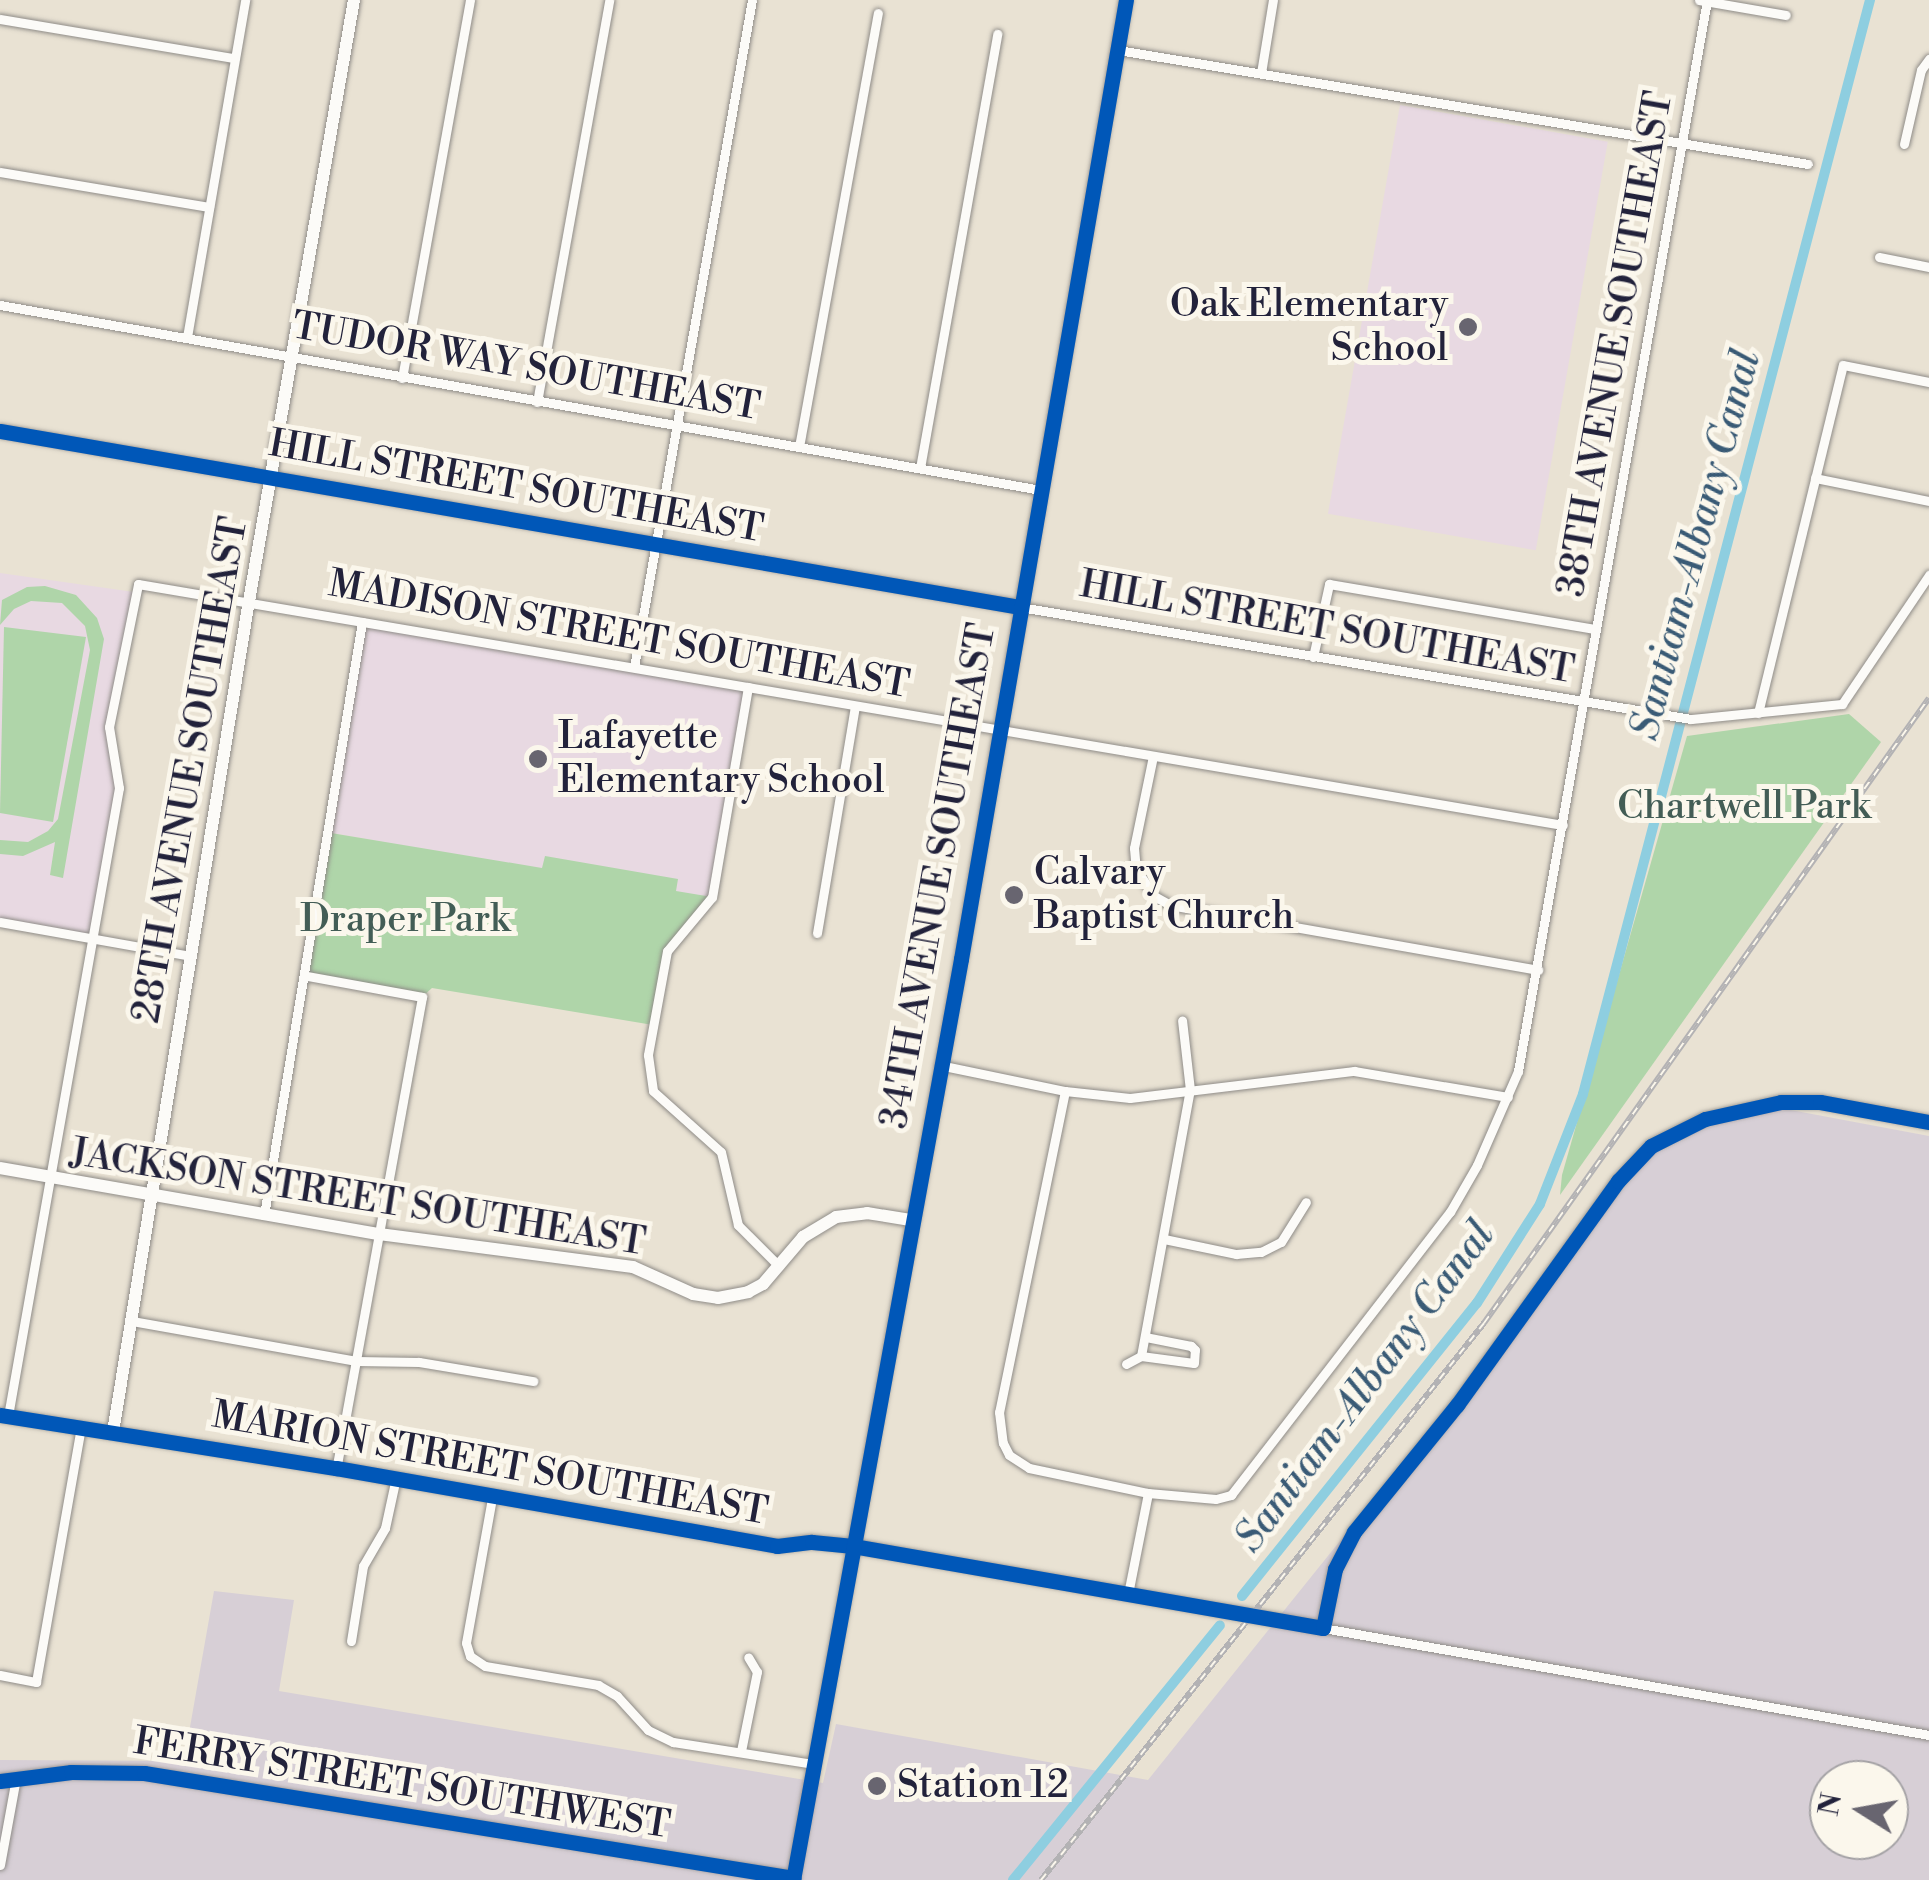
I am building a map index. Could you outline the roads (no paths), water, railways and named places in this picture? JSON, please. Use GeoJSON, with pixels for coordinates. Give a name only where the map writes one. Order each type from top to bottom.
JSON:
{"type":"FeatureCollection","features":[{"type":"Feature","properties":{"kind":"street"},"geometry":{"type":"LineString","coordinates":[[188,337],[245,0]]}},
{"type":"Feature","properties":{"kind":"street","name":"28TH AVENUE SOUTHEAST"},"geometry":{"type":"LineString","coordinates":[[112,1432],[249,601],[354,0]]}},
{"type":"Feature","properties":{"kind":"street"},"geometry":{"type":"LineString","coordinates":[[402,378],[470,0]]}},
{"type":"Feature","properties":{"kind":"street"},"geometry":{"type":"LineString","coordinates":[[537,402],[609,0]]}},
{"type":"Feature","properties":{"kind":"street"},"geometry":{"type":"LineString","coordinates":[[634,667],[752,0]]}},
{"type":"Feature","properties":{"kind":"street","name":"34TH AVENUE SOUTHEAST"},"geometry":{"type":"LineString","coordinates":[[794,1879],[1126,0]]}},
{"type":"Feature","properties":{"kind":"street"},"geometry":{"type":"LineString","coordinates":[[1261,73],[1273,0]]}},
{"type":"Feature","properties":{"kind":"street"},"geometry":{"type":"LineString","coordinates":[[1704,0],[1786,15]]}},
{"type":"Feature","properties":{"kind":"street","name":"38TH AVENUE SOUTHEAST"},"geometry":{"type":"LineString","coordinates":[[1148,1492],[1216,1500],[1231,1495],[1418,1259],[1477,1165],[1508,1097],[1518,1070],[1538,970],[1683,143],[1704,0]]}},
{"type":"Feature","properties":{"kind":"street"},"geometry":{"type":"LineString","coordinates":[[798,447],[878,13]]}},
{"type":"Feature","properties":{"kind":"street"},"geometry":{"type":"LineString","coordinates":[[0,19],[234,58]]}},
{"type":"Feature","properties":{"kind":"street"},"geometry":{"type":"LineString","coordinates":[[920,468],[997,34]]}},
{"type":"Feature","properties":{"kind":"street"},"geometry":{"type":"LineString","coordinates":[[1118,50],[1808,164]]}},
{"type":"Feature","properties":{"kind":"street"},"geometry":{"type":"LineString","coordinates":[[1904,144],[1921,70],[1929,59]]}},
{"type":"Feature","properties":{"kind":"street"},"geometry":{"type":"LineString","coordinates":[[0,172],[208,208]]}},
{"type":"Feature","properties":{"kind":"street"},"geometry":{"type":"LineString","coordinates":[[1879,257],[1929,267]]}},
{"type":"Feature","properties":{"kind":"street","name":"TUDOR WAY SOUTHEAST"},"geometry":{"type":"LineString","coordinates":[[0,305],[1041,490]]}},
{"type":"Feature","properties":{"kind":"street"},"geometry":{"type":"LineString","coordinates":[[1758,713],[1844,366],[1929,382]]}},
{"type":"Feature","properties":{"kind":"street","name":"HILL STREET SOUTHEAST"},"geometry":{"type":"LineString","coordinates":[[0,431],[1691,720],[1836,707],[1848,700],[1860,672],[1929,575]]}},
{"type":"Feature","properties":{"kind":"street"},"geometry":{"type":"LineString","coordinates":[[1815,478],[1929,501]]}},
{"type":"Feature","properties":{"kind":"street","name":"MADISON STREET SOUTHEAST"},"geometry":{"type":"LineString","coordinates":[[94,940],[119,788],[109,727],[138,584],[1563,825]]}},
{"type":"Feature","properties":{"kind":"street"},"geometry":{"type":"LineString","coordinates":[[1313,656],[1328,584],[1596,629]]}},
{"type":"Feature","properties":{"kind":"street"},"geometry":{"type":"LineString","coordinates":[[264,1214],[307,976],[362,622]]}},
{"type":"Feature","properties":{"kind":"street"},"geometry":{"type":"LineString","coordinates":[[748,686],[712,897],[667,951],[648,1055],[653,1091],[721,1152],[738,1224],[779,1266]]}},
{"type":"Feature","properties":{"kind":"street"},"geometry":{"type":"LineString","coordinates":[[817,934],[855,706]]}},
{"type":"Feature","properties":{"kind":"street"},"geometry":{"type":"LineString","coordinates":[[1152,756],[1134,848],[1142,883],[1170,904],[1538,970]]}},
{"type":"Feature","properties":{"kind":"street"},"geometry":{"type":"LineString","coordinates":[[0,922],[190,956]]}},
{"type":"Feature","properties":{"kind":"street"},"geometry":{"type":"LineString","coordinates":[[4,1415],[53,1178],[94,940]]}},
{"type":"Feature","properties":{"kind":"street"},"geometry":{"type":"LineString","coordinates":[[307,976],[422,997],[336,1468]]}},
{"type":"Feature","properties":{"kind":"street"},"geometry":{"type":"LineString","coordinates":[[1141,1356],[1190,1090],[1182,1020]]}},
{"type":"Feature","properties":{"kind":"street"},"geometry":{"type":"LineString","coordinates":[[939,1065],[1066,1091],[1130,1098],[1354,1071],[1508,1097]]}},
{"type":"Feature","properties":{"kind":"street"},"geometry":{"type":"LineString","coordinates":[[1066,1091],[1034,1261],[1020,1298],[999,1429],[1009,1455],[1029,1468],[1148,1492],[1128,1594]]}},
{"type":"Feature","properties":{"kind":"street"},"geometry":{"type":"LineString","coordinates":[[1324,1628],[1335,1569],[1354,1532],[1456,1404],[1618,1181],[1651,1146],[1720,1114],[1781,1102],[1820,1102],[1929,1122]]}},
{"type":"Feature","properties":{"kind":"street","name":"JACKSON STREET SOUTHEAST"},"geometry":{"type":"LineString","coordinates":[[0,1168],[379,1234],[633,1267],[706,1297],[748,1292],[779,1266],[803,1237],[836,1216],[867,1213],[910,1220]]}},
{"type":"Feature","properties":{"kind":"street"},"geometry":{"type":"LineString","coordinates":[[1164,1239],[1236,1254],[1261,1252],[1281,1242],[1306,1202]]}},
{"type":"Feature","properties":{"kind":"street"},"geometry":{"type":"LineString","coordinates":[[132,1321],[356,1361],[419,1362],[532,1381]]}},
{"type":"Feature","properties":{"kind":"street"},"geometry":{"type":"LineString","coordinates":[[1126,1364],[1141,1356],[1189,1365],[1196,1356],[1191,1346],[1145,1337]]}},
{"type":"Feature","properties":{"kind":"street","name":"MARION STREET SOUTHEAST"},"geometry":{"type":"LineString","coordinates":[[4,1415],[336,1468],[395,1482],[776,1546],[812,1542],[853,1546],[1929,1734]]}},
{"type":"Feature","properties":{"kind":"street"},"geometry":{"type":"LineString","coordinates":[[0,1675],[36,1682],[81,1428]]}},
{"type":"Feature","properties":{"kind":"street"},"geometry":{"type":"LineString","coordinates":[[352,1641],[363,1566],[385,1528],[395,1482]]}},
{"type":"Feature","properties":{"kind":"street"},"geometry":{"type":"LineString","coordinates":[[492,1498],[466,1643],[470,1656],[485,1666],[598,1685],[617,1696],[648,1730],[673,1742],[814,1764]]}},
{"type":"Feature","properties":{"kind":"street"},"geometry":{"type":"LineString","coordinates":[[741,1751],[757,1672],[748,1657]]}},
{"type":"Feature","properties":{"kind":"street","name":"FERRY STREET SOUTHWEST"},"geometry":{"type":"LineString","coordinates":[[0,1781],[71,1772],[144,1774],[794,1879]]}},
{"type":"Feature","properties":{"kind":"street"},"geometry":{"type":"LineString","coordinates":[[0,1865],[16,1778]]}},
{"type":"Feature","properties":{"kind":"waterway","name":"Santiam-Albany Canal"},"geometry":{"type":"LineString","coordinates":[[1242,1596],[1477,1303],[1540,1204],[1583,1094],[1870,0]]}},
{"type":"Feature","properties":{"kind":"waterway","name":"Santiam-Albany Canal"},"geometry":{"type":"LineString","coordinates":[[1013,1880],[1220,1625]]}},
{"type":"Feature","properties":{"kind":"railway"},"geometry":{"type":"LineString","coordinates":[[1041,1880],[1484,1323],[1929,698]]}},
{"type":"Feature","properties":{"kind":"place","name":"Oak Elementary School"},"geometry":{"type":"Point","coordinates":[1468,327]}},
{"type":"Feature","properties":{"kind":"place","name":"Lafayette Elementary School"},"geometry":{"type":"Point","coordinates":[538,759]}},
{"type":"Feature","properties":{"kind":"place","name":"Calvary Baptist Church"},"geometry":{"type":"Point","coordinates":[1014,895]}},
{"type":"Feature","properties":{"kind":"place","name":"Station 12"},"geometry":{"type":"Point","coordinates":[877,1786]}},
{"type":"Feature","properties":{"kind":"park label","name":"Chartwell Park"},"geometry":{"type":"Point","coordinates":[1744,807]}},
{"type":"Feature","properties":{"kind":"park label","name":"Draper Park"},"geometry":{"type":"Point","coordinates":[405,920]}}]}
